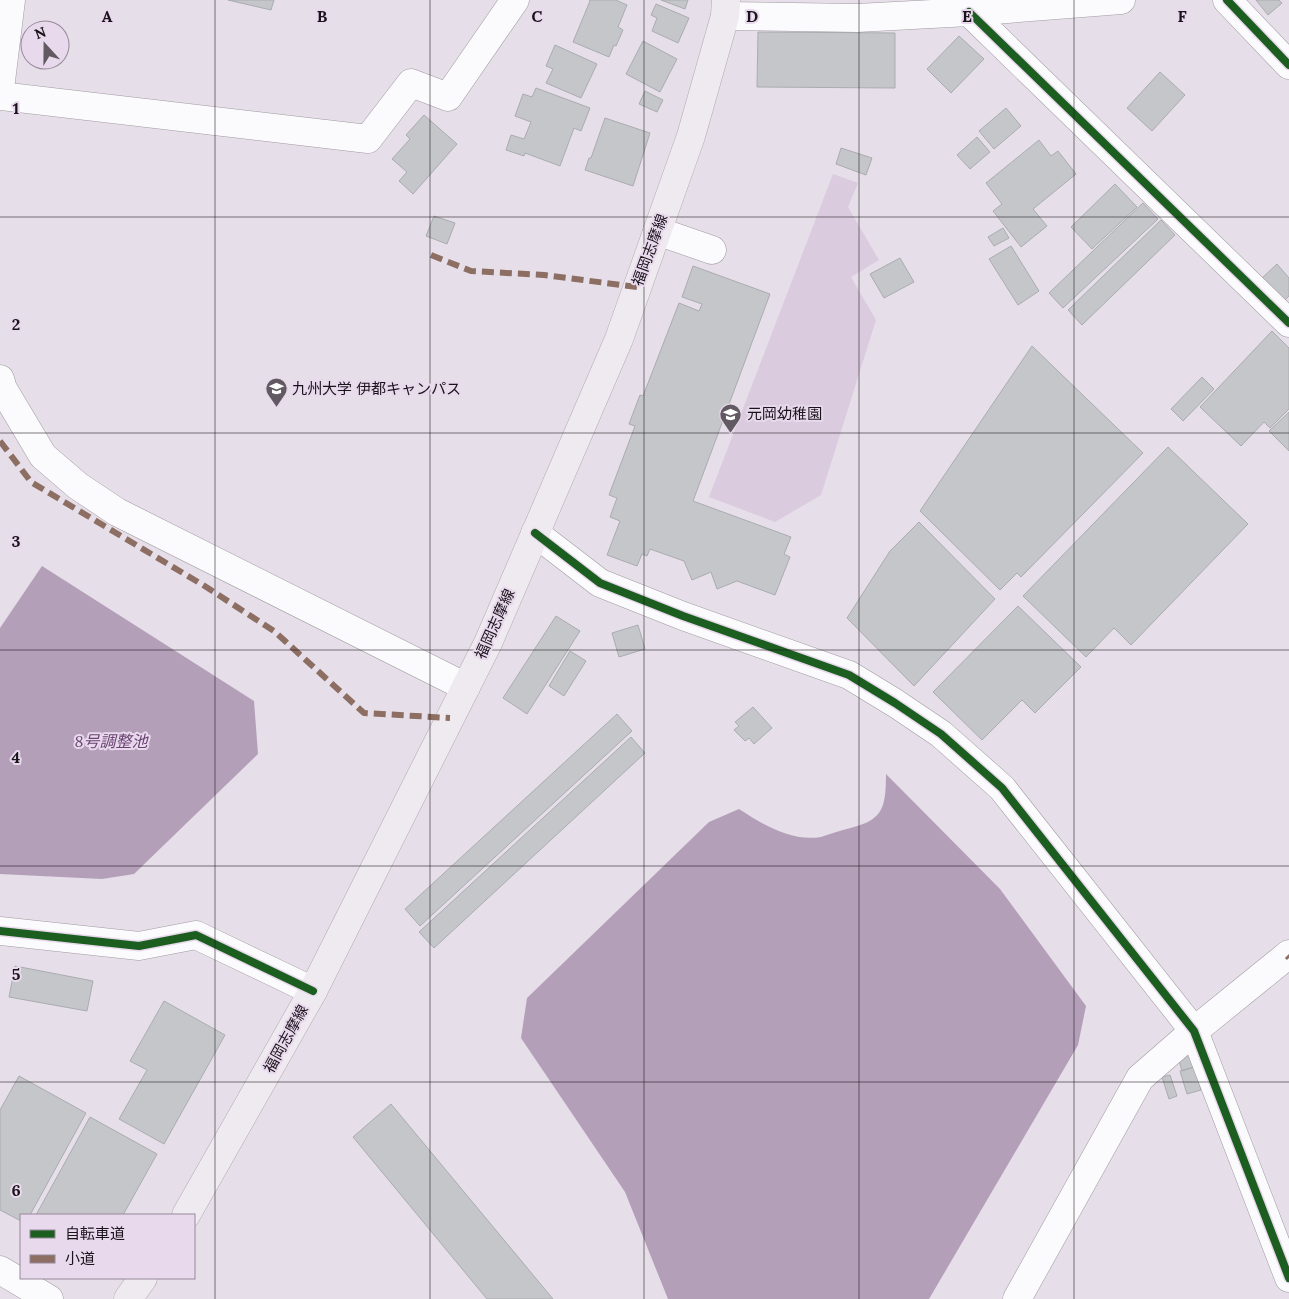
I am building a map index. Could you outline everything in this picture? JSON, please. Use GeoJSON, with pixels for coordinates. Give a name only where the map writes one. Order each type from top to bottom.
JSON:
{"type":"FeatureCollection","features":[{"type":"Feature","properties":{"kind":"main road","name":"福岡志摩線"},"geometry":{"type":"LineString","coordinates":[[187,1214],[313,991],[488,643],[618,339],[691,136],[726,8]]}},
{"type":"Feature","properties":{"kind":"main road"},"geometry":{"type":"LineString","coordinates":[[128,1299],[142,1279]]}},
{"type":"Feature","properties":{"kind":"street"},"geometry":{"type":"LineString","coordinates":[[0,89],[11,0]]}},
{"type":"Feature","properties":{"kind":"street"},"geometry":{"type":"LineString","coordinates":[[0,96],[368,138],[411,83],[448,97],[515,0]]}},
{"type":"Feature","properties":{"kind":"street"},"geometry":{"type":"LineString","coordinates":[[726,8],[858,18],[969,12],[1026,4],[1121,0]]}},
{"type":"Feature","properties":{"kind":"street"},"geometry":{"type":"LineString","coordinates":[[1226,0],[1289,65]]}},
{"type":"Feature","properties":{"kind":"street"},"geometry":{"type":"LineString","coordinates":[[969,12],[1289,323]]}},
{"type":"Feature","properties":{"kind":"street"},"geometry":{"type":"LineString","coordinates":[[657,231],[712,250]]}},
{"type":"Feature","properties":{"kind":"street"},"geometry":{"type":"LineString","coordinates":[[0,379],[3,389],[43,456],[78,486],[117,512],[466,687]]}},
{"type":"Feature","properties":{"kind":"street"},"geometry":{"type":"LineString","coordinates":[[535,533],[600,583],[683,616],[849,675],[940,734],[1002,788],[1194,1031],[1289,1278]]}},
{"type":"Feature","properties":{"kind":"street"},"geometry":{"type":"LineString","coordinates":[[0,931],[139,946],[196,934],[313,991]]}},
{"type":"Feature","properties":{"kind":"street"},"geometry":{"type":"LineString","coordinates":[[1017,1299],[1140,1078],[1194,1031],[1289,954]]}},
{"type":"Feature","properties":{"kind":"street"},"geometry":{"type":"LineString","coordinates":[[0,1270],[49,1299]]}},
{"type":"Feature","properties":{"kind":"shaded area"},"geometry":{"type":"Polygon","coordinates":[[[833,174],[858,183],[848,207],[879,260],[851,277],[876,320],[821,495],[775,522],[709,497],[833,174]]]}},
{"type":"Feature","properties":{"kind":"water","name":"8号調整池"},"geometry":{"type":"Polygon","coordinates":[[[42,566],[254,701],[258,754],[134,874],[102,879],[0,874],[0,628],[42,566]]]}},
{"type":"Feature","properties":{"kind":"water"},"geometry":{"type":"Polygon","coordinates":[[[886,774],[1000,889],[1086,1006],[1078,1045],[929,1299],[668,1299],[625,1192],[521,1038],[527,998],[709,822],[739,809],[777,831],[799,837],[821,837],[856,827],[873,819],[879,813],[885,798],[886,774]]]}},
{"type":"Feature","properties":{"kind":"building"},"geometry":{"type":"Polygon","coordinates":[[[228,0],[274,0],[271,10],[228,0]]]}},
{"type":"Feature","properties":{"kind":"building"},"geometry":{"type":"Polygon","coordinates":[[[589,0],[616,0],[627,5],[618,27],[623,30],[609,57],[573,42],[589,0]]]}},
{"type":"Feature","properties":{"kind":"building"},"geometry":{"type":"Polygon","coordinates":[[[661,0],[688,0],[685,9],[661,0]]]}},
{"type":"Feature","properties":{"kind":"building"},"geometry":{"type":"Polygon","coordinates":[[[1256,0],[1279,0],[1282,3],[1268,15],[1256,0]]]}},
{"type":"Feature","properties":{"kind":"building"},"geometry":{"type":"Polygon","coordinates":[[[656,4],[689,18],[678,43],[652,31],[657,18],[651,15],[656,4]]]}},
{"type":"Feature","properties":{"kind":"building"},"geometry":{"type":"Polygon","coordinates":[[[758,32],[895,33],[895,88],[757,87],[758,32]]]}},
{"type":"Feature","properties":{"kind":"building"},"geometry":{"type":"Polygon","coordinates":[[[959,36],[984,59],[951,93],[927,69],[959,36]]]}},
{"type":"Feature","properties":{"kind":"building"},"geometry":{"type":"Polygon","coordinates":[[[643,41],[677,59],[660,92],[626,74],[643,41]]]}},
{"type":"Feature","properties":{"kind":"building"},"geometry":{"type":"Polygon","coordinates":[[[555,45],[597,64],[581,98],[546,83],[553,69],[546,66],[555,45]]]}},
{"type":"Feature","properties":{"kind":"building"},"geometry":{"type":"Polygon","coordinates":[[[1160,72],[1185,95],[1152,131],[1127,108],[1160,72]]]}},
{"type":"Feature","properties":{"kind":"building"},"geometry":{"type":"Polygon","coordinates":[[[536,88],[590,108],[581,131],[574,128],[560,166],[525,153],[524,156],[506,150],[511,135],[524,139],[531,122],[515,116],[523,94],[532,97],[536,88]]]}},
{"type":"Feature","properties":{"kind":"building"},"geometry":{"type":"Polygon","coordinates":[[[645,91],[663,100],[657,112],[639,104],[645,91]]]}},
{"type":"Feature","properties":{"kind":"building"},"geometry":{"type":"Polygon","coordinates":[[[1006,108],[1021,126],[994,149],[979,131],[1006,108]]]}},
{"type":"Feature","properties":{"kind":"building"},"geometry":{"type":"Polygon","coordinates":[[[424,115],[457,144],[413,194],[399,181],[407,172],[392,159],[410,139],[406,135],[424,115]]]}},
{"type":"Feature","properties":{"kind":"building"},"geometry":{"type":"Polygon","coordinates":[[[605,118],[650,133],[633,186],[585,170],[605,118]]]}},
{"type":"Feature","properties":{"kind":"building"},"geometry":{"type":"Polygon","coordinates":[[[977,137],[990,152],[970,169],[957,155],[977,137]]]}},
{"type":"Feature","properties":{"kind":"building"},"geometry":{"type":"Polygon","coordinates":[[[1039,140],[1051,156],[1058,151],[1076,174],[1033,209],[1047,226],[1021,247],[993,211],[1002,204],[986,183],[1039,140]]]}},
{"type":"Feature","properties":{"kind":"building"},"geometry":{"type":"Polygon","coordinates":[[[841,148],[872,158],[866,175],[836,164],[841,148]]]}},
{"type":"Feature","properties":{"kind":"building"},"geometry":{"type":"Polygon","coordinates":[[[1115,184],[1137,207],[1092,249],[1071,227],[1115,184]]]}},
{"type":"Feature","properties":{"kind":"building"},"geometry":{"type":"Polygon","coordinates":[[[1143,203],[1158,219],[1063,308],[1049,293],[1143,203]]]}},
{"type":"Feature","properties":{"kind":"building"},"geometry":{"type":"Polygon","coordinates":[[[434,216],[455,223],[447,244],[426,236],[434,216]]]}},
{"type":"Feature","properties":{"kind":"building"},"geometry":{"type":"Polygon","coordinates":[[[1161,220],[1175,235],[1082,325],[1068,310],[1161,220]]]}},
{"type":"Feature","properties":{"kind":"building"},"geometry":{"type":"Polygon","coordinates":[[[1003,228],[1009,238],[994,246],[988,237],[1003,228]]]}},
{"type":"Feature","properties":{"kind":"building"},"geometry":{"type":"Polygon","coordinates":[[[1011,246],[1039,291],[1018,305],[989,259],[1011,246]]]}},
{"type":"Feature","properties":{"kind":"building"},"geometry":{"type":"Polygon","coordinates":[[[900,258],[914,282],[884,298],[870,274],[900,258]]]}},
{"type":"Feature","properties":{"kind":"building"},"geometry":{"type":"Polygon","coordinates":[[[1277,264],[1289,278],[1289,296],[1284,301],[1262,278],[1277,264]]]}},
{"type":"Feature","properties":{"kind":"building"},"geometry":{"type":"Polygon","coordinates":[[[693,266],[770,294],[693,501],[791,537],[784,554],[790,557],[775,595],[737,581],[717,589],[711,572],[692,580],[684,561],[650,549],[647,556],[642,554],[637,566],[607,555],[620,521],[610,517],[617,498],[609,495],[635,426],[629,424],[640,395],[643,396],[679,303],[699,311],[702,304],[682,297],[693,266]]]}},
{"type":"Feature","properties":{"kind":"building"},"geometry":{"type":"Polygon","coordinates":[[[1272,331],[1289,348],[1289,409],[1270,428],[1264,422],[1241,446],[1200,407],[1272,331]]]}},
{"type":"Feature","properties":{"kind":"building"},"geometry":{"type":"Polygon","coordinates":[[[1032,346],[1143,453],[1021,577],[1017,573],[1000,590],[920,511],[1032,346]]]}},
{"type":"Feature","properties":{"kind":"building"},"geometry":{"type":"Polygon","coordinates":[[[1202,377],[1214,389],[1183,421],[1171,409],[1202,377]]]}},
{"type":"Feature","properties":{"kind":"building"},"geometry":{"type":"Polygon","coordinates":[[[1289,412],[1289,451],[1269,431],[1289,412]]]}},
{"type":"Feature","properties":{"kind":"building"},"geometry":{"type":"Polygon","coordinates":[[[1168,447],[1248,524],[1131,645],[1114,628],[1086,657],[1023,596],[1168,447]]]}},
{"type":"Feature","properties":{"kind":"building"},"geometry":{"type":"Polygon","coordinates":[[[919,522],[995,599],[914,686],[847,618],[890,551],[919,522]]]}},
{"type":"Feature","properties":{"kind":"building"},"geometry":{"type":"Polygon","coordinates":[[[1018,606],[1081,667],[1035,713],[1022,700],[982,740],[933,692],[1018,606]]]}},
{"type":"Feature","properties":{"kind":"building"},"geometry":{"type":"Polygon","coordinates":[[[556,616],[580,631],[527,714],[503,698],[556,616]]]}},
{"type":"Feature","properties":{"kind":"building"},"geometry":{"type":"Polygon","coordinates":[[[638,625],[645,649],[619,657],[612,633],[638,625]]]}},
{"type":"Feature","properties":{"kind":"building"},"geometry":{"type":"Polygon","coordinates":[[[570,651],[586,661],[564,696],[549,686],[570,651]]]}},
{"type":"Feature","properties":{"kind":"building"},"geometry":{"type":"Polygon","coordinates":[[[753,707],[772,728],[754,744],[749,738],[745,741],[734,730],[739,726],[735,722],[753,707]]]}},
{"type":"Feature","properties":{"kind":"building"},"geometry":{"type":"Polygon","coordinates":[[[617,714],[632,731],[420,926],[405,909],[617,714]]]}},
{"type":"Feature","properties":{"kind":"building"},"geometry":{"type":"Polygon","coordinates":[[[631,737],[645,753],[434,948],[419,932],[631,737]]]}},
{"type":"Feature","properties":{"kind":"building"},"geometry":{"type":"Polygon","coordinates":[[[15,966],[93,981],[87,1011],[9,997],[15,966]]]}},
{"type":"Feature","properties":{"kind":"building"},"geometry":{"type":"Polygon","coordinates":[[[164,1001],[225,1035],[164,1144],[119,1119],[147,1070],[130,1061],[164,1001]]]}},
{"type":"Feature","properties":{"kind":"building"},"geometry":{"type":"Polygon","coordinates":[[[1189,1053],[1194,1067],[1182,1071],[1178,1057],[1189,1053]]]}},
{"type":"Feature","properties":{"kind":"building"},"geometry":{"type":"Polygon","coordinates":[[[1194,1067],[1201,1090],[1187,1094],[1180,1071],[1194,1067]]]}},
{"type":"Feature","properties":{"kind":"building"},"geometry":{"type":"Polygon","coordinates":[[[1170,1075],[1177,1096],[1169,1099],[1162,1077],[1170,1075]]]}},
{"type":"Feature","properties":{"kind":"building"},"geometry":{"type":"Polygon","coordinates":[[[19,1076],[86,1113],[31,1214],[20,1214],[20,1220],[0,1210],[0,1110],[19,1076]]]}},
{"type":"Feature","properties":{"kind":"building"},"geometry":{"type":"Polygon","coordinates":[[[391,1104],[553,1299],[487,1299],[353,1137],[391,1104]]]}},
{"type":"Feature","properties":{"kind":"building"},"geometry":{"type":"Polygon","coordinates":[[[90,1117],[157,1154],[124,1214],[37,1214],[90,1117]]]}},
{"type":"Feature","properties":{"kind":"marked path"},"geometry":{"type":"LineString","coordinates":[[431,255],[471,271],[544,275],[637,287]]}},
{"type":"Feature","properties":{"kind":"marked path"},"geometry":{"type":"LineString","coordinates":[[0,441],[31,482],[203,585],[274,631],[364,713],[450,718]]}},
{"type":"Feature","properties":{"kind":"cycle path"},"geometry":{"type":"LineString","coordinates":[[1227,0],[1289,65]]}},
{"type":"Feature","properties":{"kind":"cycle path"},"geometry":{"type":"LineString","coordinates":[[969,12],[1289,323]]}},
{"type":"Feature","properties":{"kind":"cycle path"},"geometry":{"type":"LineString","coordinates":[[535,533],[600,583],[683,616],[849,675],[941,734],[1002,788],[1194,1031],[1289,1278]]}},
{"type":"Feature","properties":{"kind":"cycle path"},"geometry":{"type":"LineString","coordinates":[[0,931],[139,946],[196,935],[313,991]]}},
{"type":"Feature","properties":{"kind":"place","name":"九州大学 伊都キャンパス"},"geometry":{"type":"Point","coordinates":[276,408]}},
{"type":"Feature","properties":{"kind":"place","name":"元岡幼稚園"},"geometry":{"type":"Point","coordinates":[731,433]}}]}
